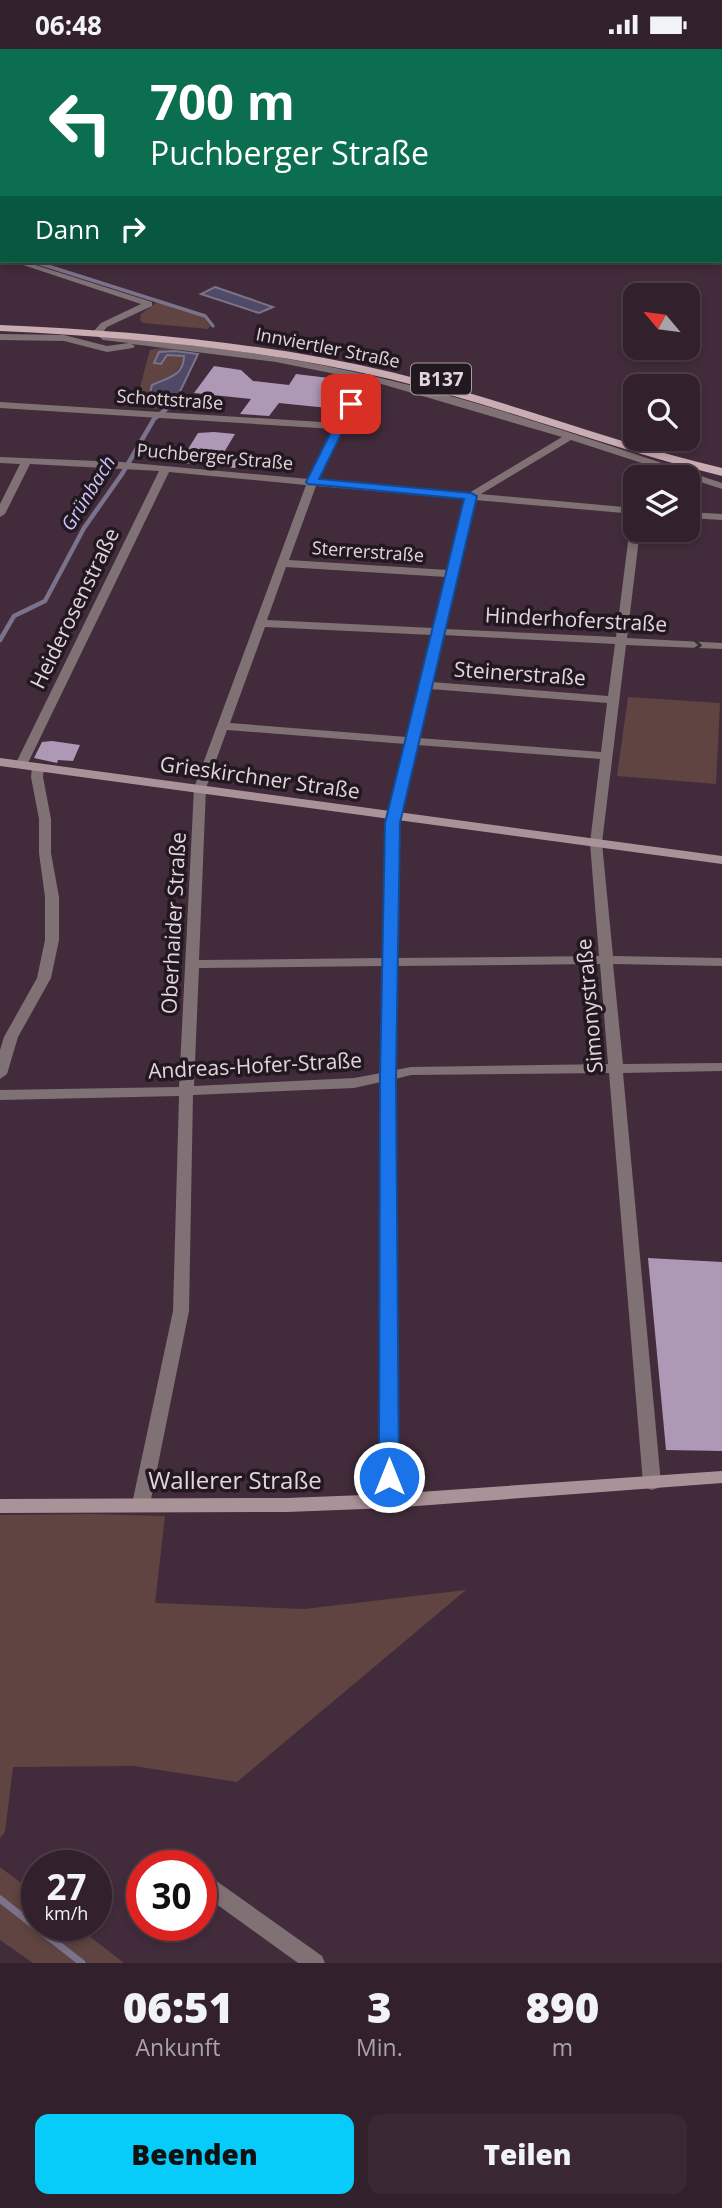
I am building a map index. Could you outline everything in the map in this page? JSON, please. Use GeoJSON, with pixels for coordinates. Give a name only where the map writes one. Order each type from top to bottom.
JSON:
{"type":"FeatureCollection","features":[{"type":"Feature","properties":{"kind":"main road","name":"Innviertler Straße"},"geometry":{"type":"LineString","coordinates":[[0,320],[241,339],[367,361],[482,390],[623,435]]}},
{"type":"Feature","properties":{"kind":"main road","name":"Innviertler Straße"},"geometry":{"type":"LineString","coordinates":[[0,328],[101,329],[247,349],[358,369],[470,398],[682,463],[722,472]]}},
{"type":"Feature","properties":{"kind":"main road","name":"Innviertler Straße"},"geometry":{"type":"LineString","coordinates":[[683,451],[722,461]]}},
{"type":"Feature","properties":{"kind":"main road","name":"Grieskirchner Straße"},"geometry":{"type":"LineString","coordinates":[[0,762],[722,860]]}},
{"type":"Feature","properties":{"kind":"main road","name":"Wallerer Straße"},"geometry":{"type":"LineString","coordinates":[[0,1506],[286,1505],[390,1501],[722,1477]]}},
{"type":"Feature","properties":{"kind":"street"},"geometry":{"type":"LineString","coordinates":[[21,263],[149,304],[101,329],[106,338],[260,357],[376,380],[722,486]]}},
{"type":"Feature","properties":{"kind":"street"},"geometry":{"type":"LineString","coordinates":[[0,337],[64,338],[107,349],[160,344]]}},
{"type":"Feature","properties":{"kind":"street","name":"Oberhaider Straße"},"geometry":{"type":"LineString","coordinates":[[141,1504],[181,1311],[186,1091],[200,788],[312,482],[351,404],[376,380]]}},
{"type":"Feature","properties":{"kind":"street","name":"Schottstraße"},"geometry":{"type":"LineString","coordinates":[[0,405],[338,426]]}},
{"type":"Feature","properties":{"kind":"street"},"geometry":{"type":"LineString","coordinates":[[390,1501],[388,1076],[392,962],[392,823],[471,496],[569,437]]}},
{"type":"Feature","properties":{"kind":"street","name":"Puchberger Straße"},"geometry":{"type":"LineString","coordinates":[[0,460],[125,466],[623,509]]}},
{"type":"Feature","properties":{"kind":"street"},"geometry":{"type":"LineString","coordinates":[[0,515],[27,461]]}},
{"type":"Feature","properties":{"kind":"street","name":"Heiderosenstraße"},"geometry":{"type":"LineString","coordinates":[[21,765],[165,470]]}},
{"type":"Feature","properties":{"kind":"street"},"geometry":{"type":"LineString","coordinates":[[700,516],[722,517]]}},
{"type":"Feature","properties":{"kind":"street","name":"Simonystraße"},"geometry":{"type":"LineString","coordinates":[[633,542],[596,843],[652,1483]]}},
{"type":"Feature","properties":{"kind":"street","name":"Sterrerstraße"},"geometry":{"type":"LineString","coordinates":[[282,563],[452,574]]}},
{"type":"Feature","properties":{"kind":"street","name":"Hinderhoferstraße"},"geometry":{"type":"LineString","coordinates":[[261,623],[722,646]]}},
{"type":"Feature","properties":{"kind":"street","name":"Steinerstraße"},"geometry":{"type":"LineString","coordinates":[[424,685],[614,700]]}},
{"type":"Feature","properties":{"kind":"street"},"geometry":{"type":"LineString","coordinates":[[222,726],[607,756]]}},
{"type":"Feature","properties":{"kind":"street"},"geometry":{"type":"LineString","coordinates":[[0,1074],[11,1037],[44,978],[52,940],[52,897],[45,853],[45,819],[37,777],[38,767]]}},
{"type":"Feature","properties":{"kind":"street"},"geometry":{"type":"LineString","coordinates":[[192,964],[606,960],[722,962]]}},
{"type":"Feature","properties":{"kind":"street","name":"Andreas-Hofer-Straße"},"geometry":{"type":"LineString","coordinates":[[0,1095],[186,1091],[354,1083],[411,1071],[722,1067]]}},
{"type":"Feature","properties":{"kind":"street"},"geometry":{"type":"LineString","coordinates":[[217,1893],[315,1963]]}},
{"type":"Feature","properties":{"kind":"shaded area"},"geometry":{"type":"Polygon","coordinates":[[[215,287],[273,307],[259,313],[201,294],[215,287]]]}},
{"type":"Feature","properties":{"kind":"shaded area"},"geometry":{"type":"Polygon","coordinates":[[[157,302],[203,317],[210,326],[208,329],[143,323],[140,320],[141,314],[157,302]]]}},
{"type":"Feature","properties":{"kind":"shaded area"},"geometry":{"type":"Polygon","coordinates":[[[177,349],[159,352],[163,358],[167,355],[184,356],[184,361],[171,379],[152,385],[153,406],[160,406],[158,409],[148,408],[139,391],[150,350],[177,349]]]}},
{"type":"Feature","properties":{"kind":"shaded area"},"geometry":{"type":"Polygon","coordinates":[[[159,352],[198,354],[173,406],[153,406],[148,401],[152,385],[178,372],[184,356],[167,355],[161,364],[154,363],[159,352]]]}},
{"type":"Feature","properties":{"kind":"shaded area"},"geometry":{"type":"Polygon","coordinates":[[[628,697],[720,703],[716,784],[617,776],[628,697]]]}},
{"type":"Feature","properties":{"kind":"shaded area"},"geometry":{"type":"Polygon","coordinates":[[[0,1515],[165,1516],[155,1603],[304,1609],[466,1590],[237,1782],[134,1766],[13,1767],[5,1832],[0,1838],[0,1515]]]}},
{"type":"Feature","properties":{"kind":"shaded area"},"geometry":{"type":"Polygon","coordinates":[[[0,1867],[21,1883],[21,1941],[96,1941],[124,1963],[33,1963],[0,1940],[0,1867]]]}},
{"type":"Feature","properties":{"kind":"building"},"geometry":{"type":"Polygon","coordinates":[[[214,366],[241,370],[253,381],[289,385],[296,374],[329,378],[322,388],[340,390],[328,408],[279,403],[269,416],[240,414],[251,399],[194,393],[214,366]]]}},
{"type":"Feature","properties":{"kind":"building"},"geometry":{"type":"Polygon","coordinates":[[[198,433],[235,434],[223,454],[242,456],[235,468],[184,463],[189,454],[185,454],[198,433]]]}},
{"type":"Feature","properties":{"kind":"building"},"geometry":{"type":"Polygon","coordinates":[[[42,742],[80,745],[73,761],[58,760],[57,763],[34,758],[42,742]]]}},
{"type":"Feature","properties":{"kind":"building"},"geometry":{"type":"Polygon","coordinates":[[[648,1258],[722,1262],[722,1451],[666,1450],[648,1258]]]}},
{"type":"Feature","properties":{"kind":"waterway","name":"Grünbach"},"geometry":{"type":"LineString","coordinates":[[38,263],[205,316],[213,326]]}},
{"type":"Feature","properties":{"kind":"waterway","name":"Grünbach"},"geometry":{"type":"LineString","coordinates":[[0,640],[14,616],[45,601],[84,528],[122,474],[154,419],[170,406],[172,400]]}},
{"type":"Feature","properties":{"kind":"waterway","name":"Grünbach"},"geometry":{"type":"LineString","coordinates":[[0,1899],[82,1963]]}},
{"type":"Feature","properties":{"kind":"route"},"geometry":{"type":"LineString","coordinates":[[351,404],[312,482],[471,496],[392,823],[392,962],[388,1076],[389,1477]]}}]}
